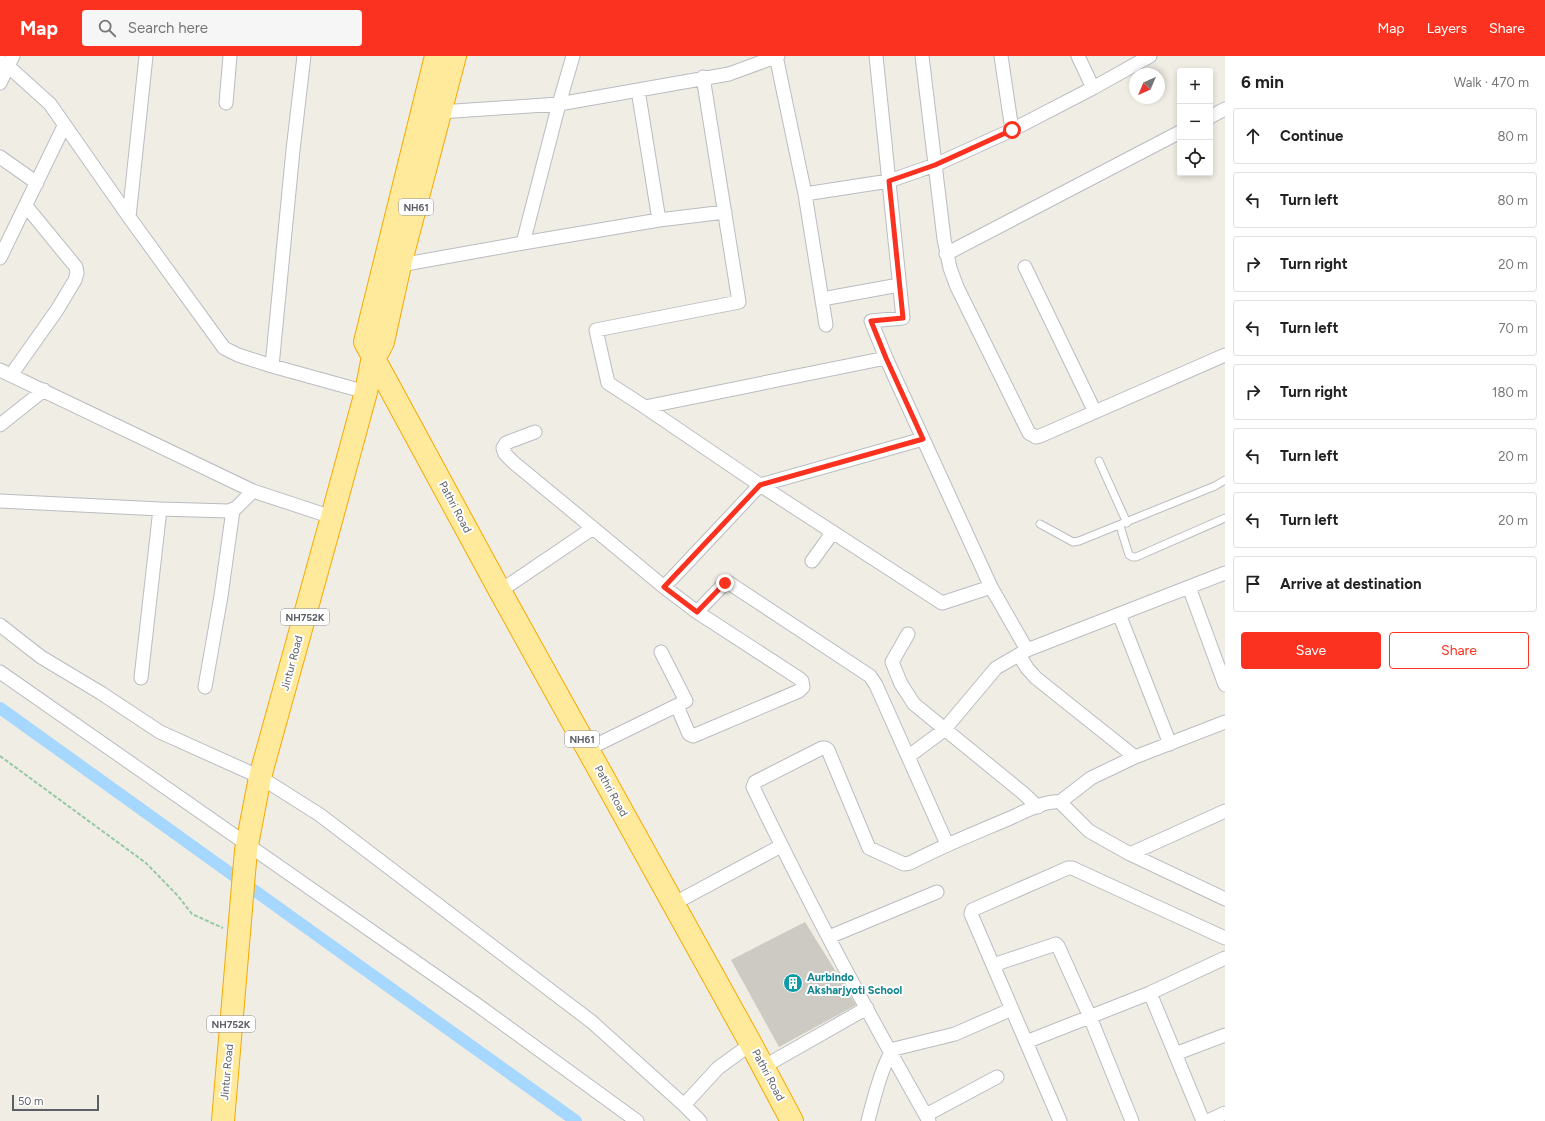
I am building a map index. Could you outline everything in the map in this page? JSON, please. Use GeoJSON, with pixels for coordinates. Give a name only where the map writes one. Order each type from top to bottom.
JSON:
{"type":"FeatureCollection","features":[{"type":"Feature","properties":{"kind":"highway","name":"NH61"},"geometry":{"type":"LineString","coordinates":[[436,56],[365,339],[365,342],[373,356],[382,345],[400,265],[455,56]]}},
{"type":"Feature","properties":{"kind":"highway","name":"NH752K"},"geometry":{"type":"LineString","coordinates":[[366,388],[373,356]]}},
{"type":"Feature","properties":{"kind":"highway","name":"Pathri Road"},"geometry":{"type":"LineString","coordinates":[[373,356],[500,591],[751,1044],[792,1121]]}},
{"type":"Feature","properties":{"kind":"highway","name":"Jintur Road"},"geometry":{"type":"LineString","coordinates":[[247,846],[260,776],[366,388]]}},
{"type":"Feature","properties":{"kind":"highway","name":"NH752K"},"geometry":{"type":"LineString","coordinates":[[239,931],[247,846]]}},
{"type":"Feature","properties":{"kind":"highway","name":"Jintur Road"},"geometry":{"type":"LineString","coordinates":[[223,1121],[239,931]]}},
{"type":"Feature","properties":{"kind":"street"},"geometry":{"type":"LineString","coordinates":[[128,217],[146,56]]}},
{"type":"Feature","properties":{"kind":"street"},"geometry":{"type":"LineString","coordinates":[[226,103],[230,56]]}},
{"type":"Feature","properties":{"kind":"street"},"geometry":{"type":"LineString","coordinates":[[272,366],[293,150],[304,56]]}},
{"type":"Feature","properties":{"kind":"street"},"geometry":{"type":"LineString","coordinates":[[523,243],[573,56]]}},
{"type":"Feature","properties":{"kind":"street"},"geometry":{"type":"LineString","coordinates":[[440,112],[559,104],[703,77],[728,74],[777,56],[805,194],[826,324]]}},
{"type":"Feature","properties":{"kind":"street"},"geometry":{"type":"LineString","coordinates":[[876,56],[903,318],[871,321],[923,439],[991,587],[1023,652],[1027,668],[1036,678],[1135,758]]}},
{"type":"Feature","properties":{"kind":"street"},"geometry":{"type":"LineString","coordinates":[[922,56],[946,254],[957,286],[1029,433],[1036,437],[1040,436],[1225,355]]}},
{"type":"Feature","properties":{"kind":"street"},"geometry":{"type":"LineString","coordinates":[[1001,56],[1012,130]]}},
{"type":"Feature","properties":{"kind":"street"},"geometry":{"type":"LineString","coordinates":[[1078,56],[1093,88]]}},
{"type":"Feature","properties":{"kind":"street"},"geometry":{"type":"LineString","coordinates":[[805,194],[889,181],[935,165],[1012,130],[1093,88],[1150,56]]}},
{"type":"Feature","properties":{"kind":"street"},"geometry":{"type":"LineString","coordinates":[[0,83],[7,61],[46,100],[220,344],[234,353],[272,366],[366,388]]}},
{"type":"Feature","properties":{"kind":"street"},"geometry":{"type":"LineString","coordinates":[[703,77],[739,302],[596,330],[608,383],[760,485],[942,603],[991,587]]}},
{"type":"Feature","properties":{"kind":"street"},"geometry":{"type":"LineString","coordinates":[[638,90],[659,220]]}},
{"type":"Feature","properties":{"kind":"street"},"geometry":{"type":"LineString","coordinates":[[1213,115],[1225,109]]}},
{"type":"Feature","properties":{"kind":"street"},"geometry":{"type":"LineString","coordinates":[[0,258],[64,126]]}},
{"type":"Feature","properties":{"kind":"street"},"geometry":{"type":"LineString","coordinates":[[946,254],[1177,134]]}},
{"type":"Feature","properties":{"kind":"street"},"geometry":{"type":"LineString","coordinates":[[0,157],[37,183]]}},
{"type":"Feature","properties":{"kind":"street"},"geometry":{"type":"LineString","coordinates":[[26,206],[76,267],[77,272],[75,280],[57,310],[6,372],[253,491],[332,517]]}},
{"type":"Feature","properties":{"kind":"street"},"geometry":{"type":"LineString","coordinates":[[400,265],[659,220],[725,212]]}},
{"type":"Feature","properties":{"kind":"street"},"geometry":{"type":"LineString","coordinates":[[1025,267],[1095,412]]}},
{"type":"Feature","properties":{"kind":"street"},"geometry":{"type":"LineString","coordinates":[[822,299],[899,285]]}},
{"type":"Feature","properties":{"kind":"street"},"geometry":{"type":"LineString","coordinates":[[645,407],[886,358]]}},
{"type":"Feature","properties":{"kind":"street"},"geometry":{"type":"LineString","coordinates":[[0,425],[44,390]]}},
{"type":"Feature","properties":{"kind":"street"},"geometry":{"type":"LineString","coordinates":[[535,432],[506,443],[503,448],[505,454],[664,587],[697,612],[800,678],[803,686],[799,691],[693,736],[689,734],[677,706]]}},
{"type":"Feature","properties":{"kind":"street"},"geometry":{"type":"LineString","coordinates":[[664,587],[760,485],[923,439]]}},
{"type":"Feature","properties":{"kind":"street"},"geometry":{"type":"LineString","coordinates":[[205,687],[221,596],[233,510],[253,491]]}},
{"type":"Feature","properties":{"kind":"street"},"geometry":{"type":"LineString","coordinates":[[0,501],[160,509],[233,510]]}},
{"type":"Feature","properties":{"kind":"street"},"geometry":{"type":"LineString","coordinates":[[141,678],[160,509]]}},
{"type":"Feature","properties":{"kind":"street"},"geometry":{"type":"LineString","coordinates":[[500,591],[593,528]]}},
{"type":"Feature","properties":{"kind":"street"},"geometry":{"type":"LineString","coordinates":[[812,561],[833,532]]}},
{"type":"Feature","properties":{"kind":"street"},"geometry":{"type":"LineString","coordinates":[[908,756],[944,730],[996,668],[1023,652],[1225,573]]}},
{"type":"Feature","properties":{"kind":"street"},"geometry":{"type":"LineString","coordinates":[[697,612],[725,583],[729,583],[866,672],[874,681],[947,844]]}},
{"type":"Feature","properties":{"kind":"street"},"geometry":{"type":"LineString","coordinates":[[1189,587],[1225,685]]}},
{"type":"Feature","properties":{"kind":"street"},"geometry":{"type":"LineString","coordinates":[[1119,614],[1170,744]]}},
{"type":"Feature","properties":{"kind":"street"},"geometry":{"type":"LineString","coordinates":[[0,625],[35,653],[101,693],[160,732],[260,776],[338,828],[592,1022],[700,1121]]}},
{"type":"Feature","properties":{"kind":"street"},"geometry":{"type":"LineString","coordinates":[[908,634],[892,662],[901,684],[914,704],[1038,807]]}},
{"type":"Feature","properties":{"kind":"street"},"geometry":{"type":"LineString","coordinates":[[588,749],[677,706],[686,700],[661,652]]}},
{"type":"Feature","properties":{"kind":"street"},"geometry":{"type":"LineString","coordinates":[[0,672],[247,846],[476,1004],[637,1121]]}},
{"type":"Feature","properties":{"kind":"street"},"geometry":{"type":"LineString","coordinates":[[997,1077],[928,1118],[867,1008],[781,846],[753,784],[824,748],[828,750],[870,850],[906,864],[947,844],[1038,807],[1060,802],[1091,778],[1135,758],[1225,722]]}},
{"type":"Feature","properties":{"kind":"street"},"geometry":{"type":"LineString","coordinates":[[1060,802],[1085,828],[1130,854],[1225,899]]}},
{"type":"Feature","properties":{"kind":"street"},"geometry":{"type":"LineString","coordinates":[[1130,854],[1225,811]]}},
{"type":"Feature","properties":{"kind":"street"},"geometry":{"type":"LineString","coordinates":[[673,904],[781,846]]}},
{"type":"Feature","properties":{"kind":"street"},"geometry":{"type":"LineString","coordinates":[[1060,1121],[971,914],[972,910],[1070,867],[1225,938]]}},
{"type":"Feature","properties":{"kind":"street"},"geometry":{"type":"LineString","coordinates":[[829,937],[937,892]]}},
{"type":"Feature","properties":{"kind":"street"},"geometry":{"type":"LineString","coordinates":[[993,965],[1056,945],[1090,1017],[1132,1121]]}},
{"type":"Feature","properties":{"kind":"street"},"geometry":{"type":"LineString","coordinates":[[1026,1042],[1150,993],[1225,958]]}},
{"type":"Feature","properties":{"kind":"street"},"geometry":{"type":"LineString","coordinates":[[1150,993],[1203,1121]]}},
{"type":"Feature","properties":{"kind":"street"},"geometry":{"type":"LineString","coordinates":[[763,1067],[867,1008]]}},
{"type":"Feature","properties":{"kind":"street"},"geometry":{"type":"LineString","coordinates":[[868,1121],[880,1080],[891,1052],[899,1047],[961,1032],[1012,1009]]}},
{"type":"Feature","properties":{"kind":"street"},"geometry":{"type":"LineString","coordinates":[[1175,1054],[1225,1035]]}},
{"type":"Feature","properties":{"kind":"street"},"geometry":{"type":"LineString","coordinates":[[684,1105],[718,1068],[751,1044]]}},
{"type":"Feature","properties":{"kind":"street"},"geometry":{"type":"LineString","coordinates":[[1208,1121],[1225,1113]]}},
{"type":"Feature","properties":{"kind":"lane"},"geometry":{"type":"LineString","coordinates":[[1099,460],[1127,523]]}},
{"type":"Feature","properties":{"kind":"lane"},"geometry":{"type":"LineString","coordinates":[[1040,524],[1076,542],[1120,526],[1215,486],[1225,480]]}},
{"type":"Feature","properties":{"kind":"lane"},"geometry":{"type":"LineString","coordinates":[[1120,526],[1129,555],[1136,557],[1225,518]]}},
{"type":"Feature","properties":{"kind":"path"},"geometry":{"type":"LineString","coordinates":[[0,756],[146,863],[178,896],[192,914],[239,931]]}},
{"type":"Feature","properties":{"kind":"building","name":"Aurbindo Aksharjyoti School"},"geometry":{"type":"Polygon","coordinates":[[[805,922],[856,1005],[779,1047],[731,960],[805,922]]]}},
{"type":"Feature","properties":{"kind":"waterway"},"geometry":{"type":"LineString","coordinates":[[0,708],[576,1121]]}},
{"type":"Feature","properties":{"kind":"place","name":"Aurbindo Aksharjyoti School"},"geometry":{"type":"Point","coordinates":[793,983]}},
{"type":"Feature","properties":{"kind":"route"},"geometry":{"type":"LineString","coordinates":[[725,583],[697,612],[664,587],[760,485],[923,439],[871,321],[903,318],[889,181],[935,165],[1012,130]]}}]}
